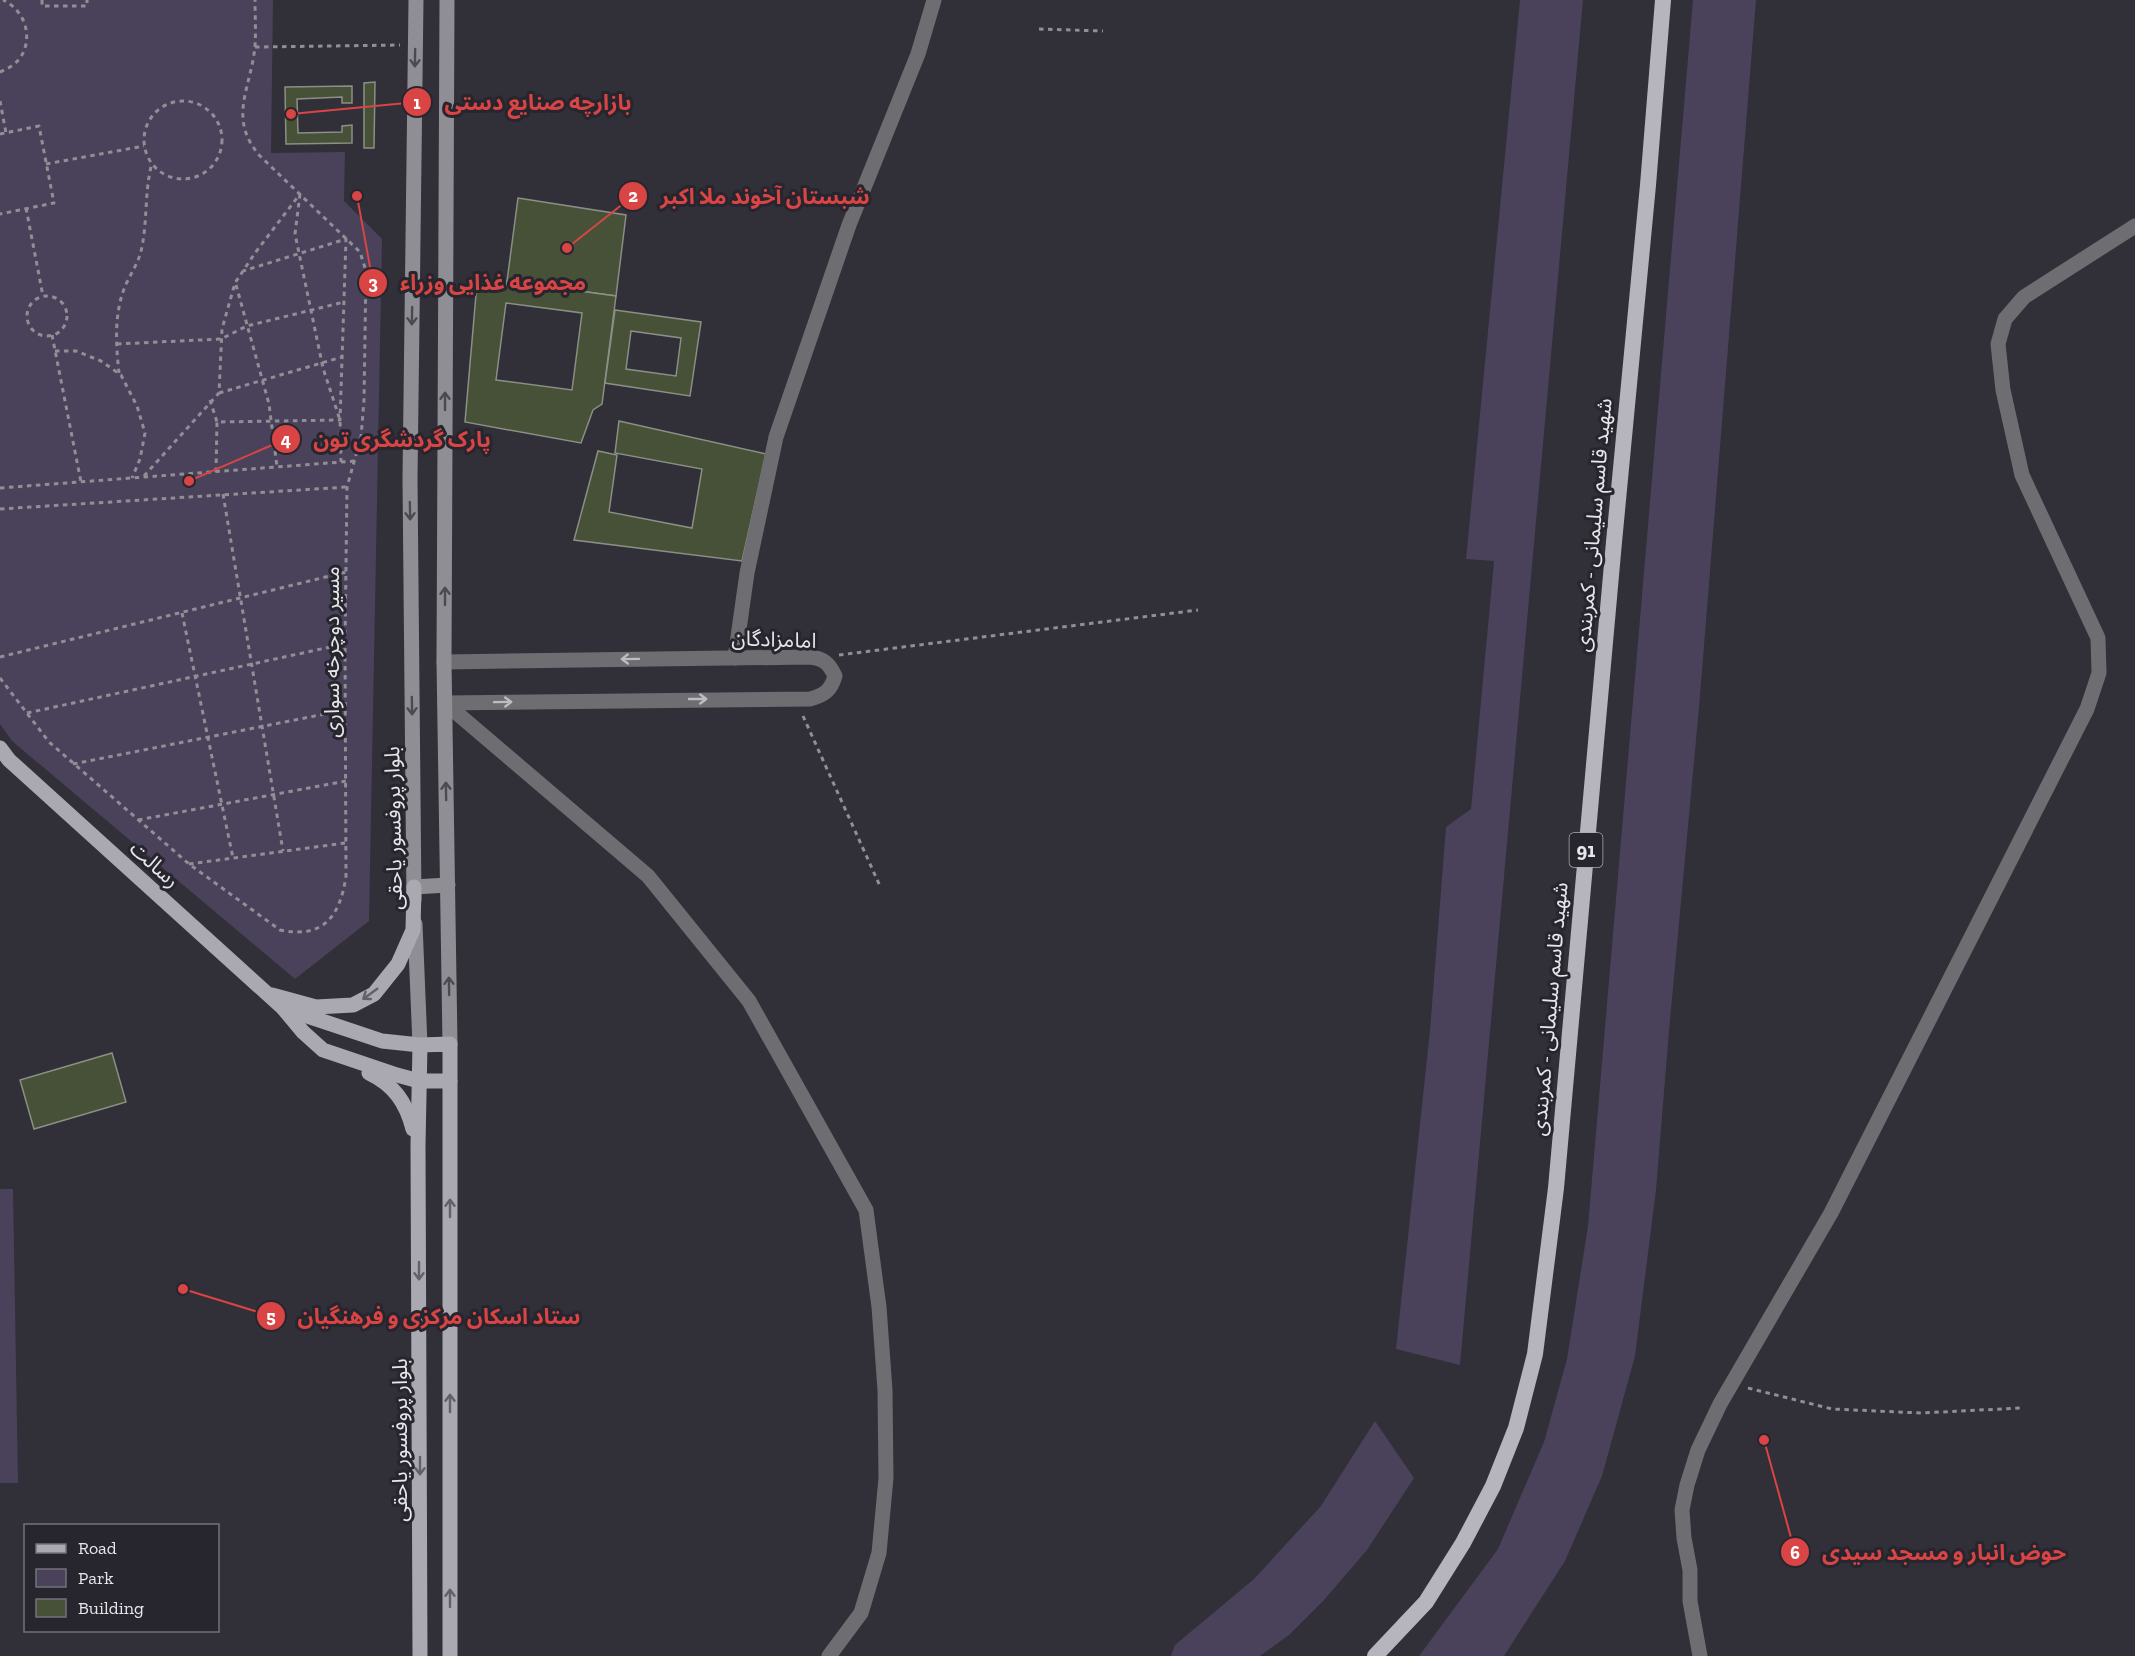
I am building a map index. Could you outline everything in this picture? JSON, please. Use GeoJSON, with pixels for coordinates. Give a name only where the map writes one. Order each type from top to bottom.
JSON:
{"type":"FeatureCollection","features":[{"type":"Feature","properties":{"kind":"highway","name":"شهید قاسم سلیمانی - کمربندی"},"geometry":{"type":"LineString","coordinates":[[1375,1656],[1426,1602],[1463,1543],[1493,1486],[1516,1428],[1535,1354],[1556,1188],[1663,0]]}},
{"type":"Feature","properties":{"kind":"main road","name":"بلوار پروفسور یاحقی"},"geometry":{"type":"LineString","coordinates":[[416,0],[410,479],[414,887],[420,1045],[418,1145],[420,1656]]}},
{"type":"Feature","properties":{"kind":"main road"},"geometry":{"type":"LineString","coordinates":[[447,0],[444,662],[450,1044],[450,1656]]}},
{"type":"Feature","properties":{"kind":"main road","name":"رسالت"},"geometry":{"type":"LineString","coordinates":[[0,748],[9,760],[283,1008],[303,1032],[323,1050],[397,1075],[419,1080],[450,1081]]}},
{"type":"Feature","properties":{"kind":"main road"},"geometry":{"type":"LineString","coordinates":[[267,994],[316,1007],[353,1005],[374,994],[398,964],[413,930],[414,887],[448,885]]}},
{"type":"Feature","properties":{"kind":"main road","name":"رسالت"},"geometry":{"type":"LineString","coordinates":[[283,1008],[361,1036],[401,1044],[450,1044]]}},
{"type":"Feature","properties":{"kind":"main road"},"geometry":{"type":"LineString","coordinates":[[397,1075],[409,1066],[411,1060],[411,1053],[401,1044]]}},
{"type":"Feature","properties":{"kind":"main road"},"geometry":{"type":"LineString","coordinates":[[323,1050],[390,1084],[408,1111],[418,1145]]}},
{"type":"Feature","properties":{"kind":"street"},"geometry":{"type":"LineString","coordinates":[[735,658],[747,573],[776,437],[849,225],[918,54],[934,0]]}},
{"type":"Feature","properties":{"kind":"street"},"geometry":{"type":"LineString","coordinates":[[1700,1656],[1690,1601],[1690,1570],[1683,1538],[1682,1510],[1698,1450],[1732,1384],[1832,1213],[2087,709],[2099,673],[2098,638],[2022,475],[2002,390],[1998,344],[2005,319],[2024,297],[2135,226]]}},
{"type":"Feature","properties":{"kind":"street","name":"امامزادگان"},"geometry":{"type":"LineString","coordinates":[[444,662],[818,657],[830,664],[835,676],[832,687],[823,696],[796,699],[445,703]]}},
{"type":"Feature","properties":{"kind":"street"},"geometry":{"type":"LineString","coordinates":[[445,703],[648,876],[749,1002],[866,1210],[879,1307],[885,1390],[885,1478],[879,1553],[861,1613],[829,1656]]}},
{"type":"Feature","properties":{"kind":"path"},"geometry":{"type":"LineString","coordinates":[[0,72],[11,67],[20,58],[27,34],[18,11],[3,0]]}},
{"type":"Feature","properties":{"kind":"path"},"geometry":{"type":"LineString","coordinates":[[42,0],[42,6],[87,6],[87,0]]}},
{"type":"Feature","properties":{"kind":"path","name":"مسیر دوچرخه سواری"},"geometry":{"type":"LineString","coordinates":[[0,678],[49,742],[73,764],[189,864],[280,930],[310,932],[321,926],[332,915],[341,899],[346,876],[347,487],[361,437],[364,400],[366,271],[360,252],[250,145],[244,129],[243,111],[255,47],[255,0]]}},
{"type":"Feature","properties":{"kind":"path"},"geometry":{"type":"LineString","coordinates":[[1039,29],[1103,31]]}},
{"type":"Feature","properties":{"kind":"path"},"geometry":{"type":"LineString","coordinates":[[255,47],[415,45]]}},
{"type":"Feature","properties":{"kind":"path"},"geometry":{"type":"LineString","coordinates":[[182,100],[201,105],[216,117],[223,142],[214,166],[204,174],[191,179],[178,180],[166,176],[152,163],[144,146],[145,132],[149,120],[158,110],[169,103],[182,100]]}},
{"type":"Feature","properties":{"kind":"path"},"geometry":{"type":"LineString","coordinates":[[0,101],[6,133]]}},
{"type":"Feature","properties":{"kind":"path"},"geometry":{"type":"LineString","coordinates":[[0,134],[39,126],[54,203],[0,214]]}},
{"type":"Feature","properties":{"kind":"path"},"geometry":{"type":"LineString","coordinates":[[46,164],[144,146]]}},
{"type":"Feature","properties":{"kind":"path"},"geometry":{"type":"LineString","coordinates":[[132,478],[140,459],[145,433],[137,406],[119,373],[116,326],[124,291],[141,253],[146,218],[147,183],[152,163]]}},
{"type":"Feature","properties":{"kind":"path"},"geometry":{"type":"LineString","coordinates":[[300,194],[295,234],[321,363],[340,420]]}},
{"type":"Feature","properties":{"kind":"path"},"geometry":{"type":"LineString","coordinates":[[219,393],[221,339],[235,283],[300,194]]}},
{"type":"Feature","properties":{"kind":"path"},"geometry":{"type":"LineString","coordinates":[[26,208],[42,296]]}},
{"type":"Feature","properties":{"kind":"path"},"geometry":{"type":"LineString","coordinates":[[243,271],[346,239],[340,420],[341,462]]}},
{"type":"Feature","properties":{"kind":"path"},"geometry":{"type":"LineString","coordinates":[[235,283],[262,380],[271,421],[277,467]]}},
{"type":"Feature","properties":{"kind":"path"},"geometry":{"type":"LineString","coordinates":[[42,296],[55,298],[64,307],[66,313],[64,325],[60,331],[52,335],[41,335],[35,332],[27,321],[32,303],[42,296]]}},
{"type":"Feature","properties":{"kind":"path"},"geometry":{"type":"LineString","coordinates":[[117,345],[221,339],[247,326],[344,302]]}},
{"type":"Feature","properties":{"kind":"path"},"geometry":{"type":"LineString","coordinates":[[52,335],[81,482]]}},
{"type":"Feature","properties":{"kind":"path"},"geometry":{"type":"LineString","coordinates":[[55,351],[76,351],[101,361],[119,373]]}},
{"type":"Feature","properties":{"kind":"path"},"geometry":{"type":"LineString","coordinates":[[143,477],[210,400],[219,393],[342,357]]}},
{"type":"Feature","properties":{"kind":"path"},"geometry":{"type":"LineString","coordinates":[[210,400],[216,422],[216,472]]}},
{"type":"Feature","properties":{"kind":"path"},"geometry":{"type":"LineString","coordinates":[[216,422],[340,420]]}},
{"type":"Feature","properties":{"kind":"path"},"geometry":{"type":"LineString","coordinates":[[0,488],[355,461]]}},
{"type":"Feature","properties":{"kind":"path"},"geometry":{"type":"LineString","coordinates":[[0,509],[347,487]]}},
{"type":"Feature","properties":{"kind":"path"},"geometry":{"type":"LineString","coordinates":[[223,494],[283,851]]}},
{"type":"Feature","properties":{"kind":"path"},"geometry":{"type":"LineString","coordinates":[[0,657],[346,572]]}},
{"type":"Feature","properties":{"kind":"path"},"geometry":{"type":"LineString","coordinates":[[818,657],[1198,610]]}},
{"type":"Feature","properties":{"kind":"path"},"geometry":{"type":"LineString","coordinates":[[182,613],[233,858]]}},
{"type":"Feature","properties":{"kind":"path"},"geometry":{"type":"LineString","coordinates":[[27,713],[345,644]]}},
{"type":"Feature","properties":{"kind":"path"},"geometry":{"type":"LineString","coordinates":[[796,699],[880,886]]}},
{"type":"Feature","properties":{"kind":"path"},"geometry":{"type":"LineString","coordinates":[[73,764],[345,710]]}},
{"type":"Feature","properties":{"kind":"path"},"geometry":{"type":"LineString","coordinates":[[138,820],[346,782]]}},
{"type":"Feature","properties":{"kind":"path"},"geometry":{"type":"LineString","coordinates":[[189,864],[345,843]]}},
{"type":"Feature","properties":{"kind":"path"},"geometry":{"type":"LineString","coordinates":[[1732,1384],[1832,1409],[1921,1413],[2021,1408]]}},
{"type":"Feature","properties":{"kind":"green space"},"geometry":{"type":"Polygon","coordinates":[[[0,0],[273,0],[271,153],[345,152],[344,201],[382,239],[369,921],[295,979],[12,741],[0,724],[0,0]]]}},
{"type":"Feature","properties":{"kind":"green space"},"geometry":{"type":"Polygon","coordinates":[[[1520,0],[1583,0],[1460,1365],[1396,1349],[1430,1030],[1446,827],[1471,809],[1494,561],[1466,559],[1520,0]]]}},
{"type":"Feature","properties":{"kind":"green space"},"geometry":{"type":"Polygon","coordinates":[[[1693,0],[1756,0],[1699,708],[1656,1190],[1635,1356],[1602,1476],[1565,1561],[1504,1656],[1419,1656],[1498,1549],[1544,1442],[1567,1359],[1588,1226],[1693,0]]]}},
{"type":"Feature","properties":{"kind":"green space"},"geometry":{"type":"Polygon","coordinates":[[[0,1189],[13,1189],[18,1483],[0,1483],[0,1189]]]}},
{"type":"Feature","properties":{"kind":"green space"},"geometry":{"type":"Polygon","coordinates":[[[1375,1421],[1414,1478],[1367,1550],[1324,1600],[1289,1635],[1260,1656],[1171,1656],[1175,1645],[1254,1579],[1321,1506],[1375,1421]]]}},
{"type":"Feature","properties":{"kind":"building"},"geometry":{"type":"Polygon","coordinates":[[[375,82],[374,148],[364,148],[364,83],[375,82]]]}},
{"type":"Feature","properties":{"kind":"building"},"geometry":{"type":"Polygon","coordinates":[[[352,86],[352,103],[342,103],[342,97],[297,99],[298,133],[342,132],[342,126],[352,125],[352,143],[286,144],[285,87],[352,86]]]}},
{"type":"Feature","properties":{"kind":"building"},"geometry":{"type":"Polygon","coordinates":[[[518,198],[626,215],[616,296],[507,281],[518,198]]]}},
{"type":"Feature","properties":{"kind":"building"},"geometry":{"type":"Polygon","coordinates":[[[507,281],[616,296],[602,404],[593,410],[581,443],[465,422],[477,283],[506,287],[507,281]],[[506,303],[496,380],[572,390],[582,313],[506,303]]]}},
{"type":"Feature","properties":{"kind":"building"},"geometry":{"type":"Polygon","coordinates":[[[615,310],[701,322],[690,396],[605,383],[615,310]],[[631,331],[626,369],[676,376],[681,338],[631,331]]]}},
{"type":"Feature","properties":{"kind":"building"},"geometry":{"type":"Polygon","coordinates":[[[619,421],[766,454],[742,561],[574,540],[598,451],[617,455],[609,512],[692,528],[702,469],[615,453],[619,421]]]}},
{"type":"Feature","properties":{"kind":"building"},"geometry":{"type":"Polygon","coordinates":[[[112,1053],[126,1102],[34,1129],[20,1080],[112,1053]]]}},
{"type":"Feature","properties":{"kind":"place","name":"بازارچه صنایع دستی"},"geometry":{"type":"Point","coordinates":[291,114]}},
{"type":"Feature","properties":{"kind":"place","name":"مجموعه غذایی وزراء"},"geometry":{"type":"Point","coordinates":[357,196]}},
{"type":"Feature","properties":{"kind":"place","name":"شبستان آخوند ملا اکبر"},"geometry":{"type":"Point","coordinates":[567,248]}},
{"type":"Feature","properties":{"kind":"place","name":"پارک گردشگری تون"},"geometry":{"type":"Point","coordinates":[189,481]}},
{"type":"Feature","properties":{"kind":"place","name":"ستاد اسکان مرکزی و فرهنگیان"},"geometry":{"type":"Point","coordinates":[183,1289]}},
{"type":"Feature","properties":{"kind":"place","name":"حوض انبار و مسجد سیدی"},"geometry":{"type":"Point","coordinates":[1764,1440]}}]}
